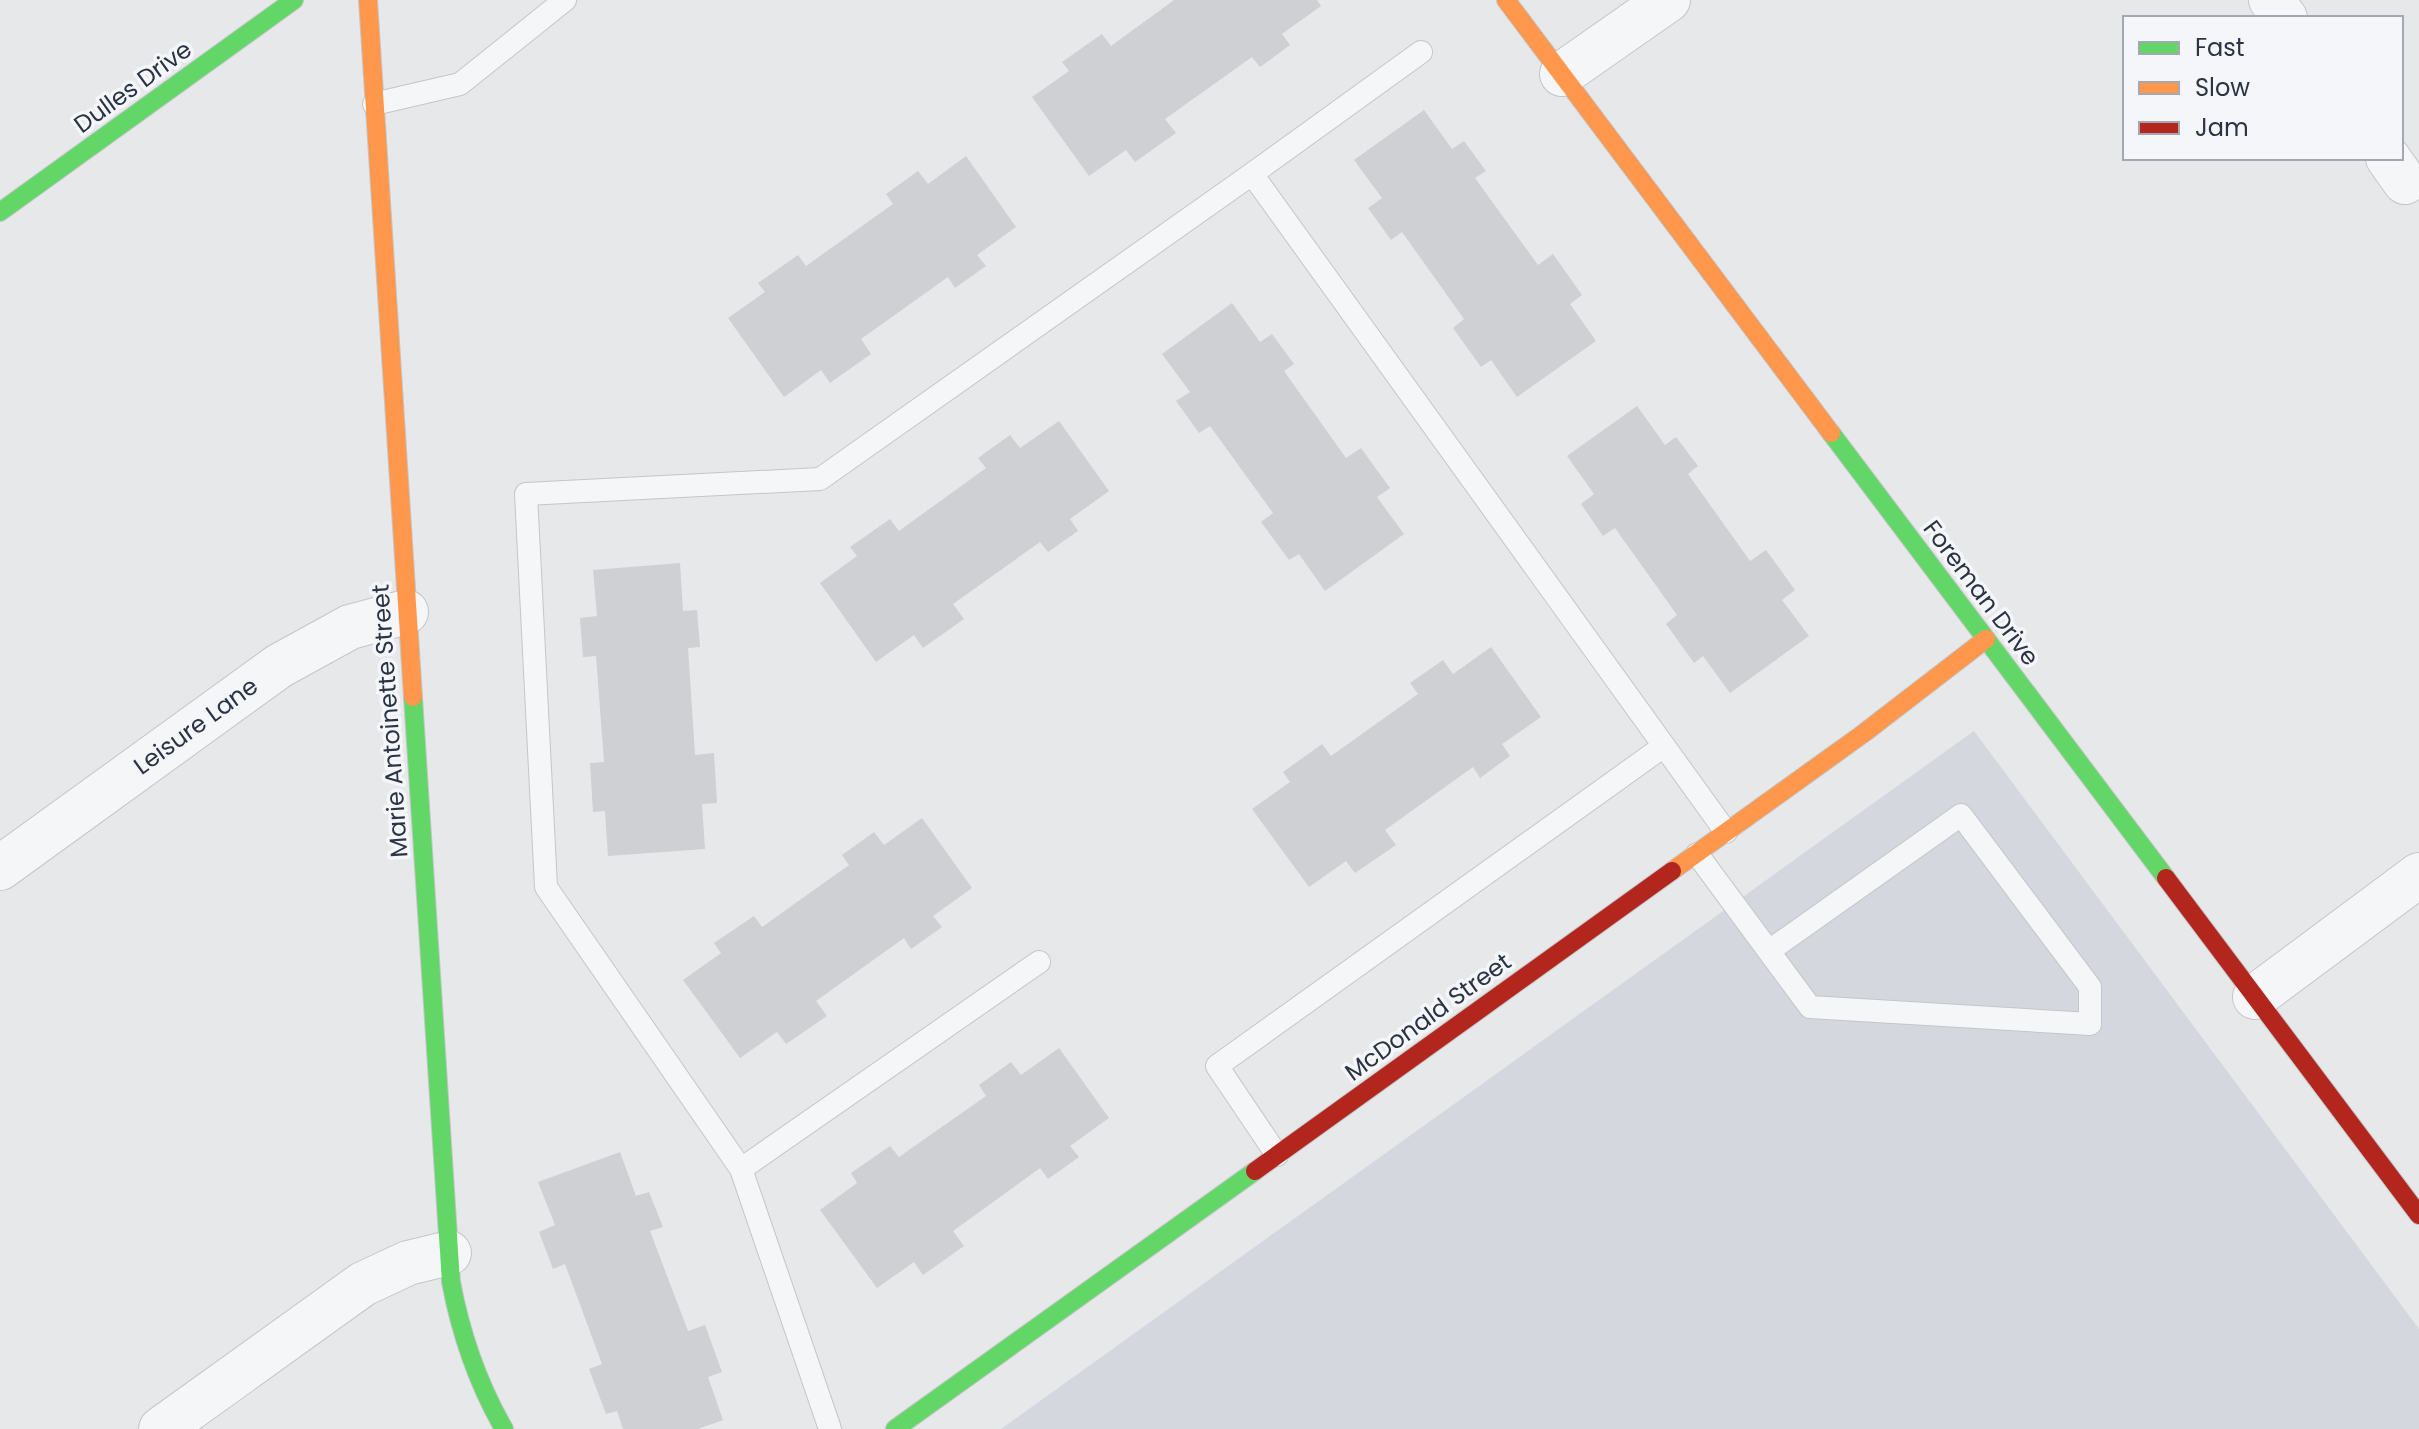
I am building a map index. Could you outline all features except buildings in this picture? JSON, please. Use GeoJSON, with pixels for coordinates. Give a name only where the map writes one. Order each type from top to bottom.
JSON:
{"type":"FeatureCollection","features":[{"type":"Feature","properties":{"kind":"street","name":"Dulles Drive"},"geometry":{"type":"LineString","coordinates":[[0,212],[294,0]]}},
{"type":"Feature","properties":{"kind":"street","name":"Marie Antoinette Street"},"geometry":{"type":"LineString","coordinates":[[368,0],[451,1282],[460,1329],[474,1371],[504,1429]]}},
{"type":"Feature","properties":{"kind":"street","name":"Foreman Drive"},"geometry":{"type":"LineString","coordinates":[[1506,0],[2419,1215]]}},
{"type":"Feature","properties":{"kind":"street"},"geometry":{"type":"LineString","coordinates":[[1562,74],[1668,0]]}},
{"type":"Feature","properties":{"kind":"street"},"geometry":{"type":"LineString","coordinates":[[2271,0],[2283,16]]}},
{"type":"Feature","properties":{"kind":"street","name":"Leisure Lane"},"geometry":{"type":"LineString","coordinates":[[0,868],[279,666],[350,627],[406,612]]}},
{"type":"Feature","properties":{"kind":"street","name":"McDonald Street"},"geometry":{"type":"LineString","coordinates":[[895,1429],[1697,854],[1864,733],[1986,639]]}},
{"type":"Feature","properties":{"kind":"street"},"geometry":{"type":"LineString","coordinates":[[2255,997],[2419,875]]}},
{"type":"Feature","properties":{"kind":"street"},"geometry":{"type":"LineString","coordinates":[[161,1429],[363,1284],[408,1263],[449,1253]]}},
{"type":"Feature","properties":{"kind":"lane"},"geometry":{"type":"LineString","coordinates":[[374,104],[460,84],[565,0]]}},
{"type":"Feature","properties":{"kind":"lane"},"geometry":{"type":"LineString","coordinates":[[830,1429],[741,1169],[546,887],[526,494],[820,479],[1421,52]]}},
{"type":"Feature","properties":{"kind":"lane"},"geometry":{"type":"LineString","coordinates":[[1252,174],[1726,832]]}},
{"type":"Feature","properties":{"kind":"lane"},"geometry":{"type":"LineString","coordinates":[[1277,1155],[1217,1066],[1664,746]]}},
{"type":"Feature","properties":{"kind":"lane"},"geometry":{"type":"LineString","coordinates":[[1697,854],[1810,1007],[2090,1024],[2090,987],[1961,815],[1769,951]]}},
{"type":"Feature","properties":{"kind":"lane"},"geometry":{"type":"LineString","coordinates":[[741,1169],[1039,962]]}},
{"type":"Feature","properties":{"kind":"shaded area"},"geometry":{"type":"Polygon","coordinates":[[[1974,731],[2419,1329],[2419,1429],[1001,1429],[1974,731]]]}},
{"type":"Feature","properties":{"kind":"traffic: fast"},"geometry":{"type":"LineString","coordinates":[[0,212],[294,0]]}},
{"type":"Feature","properties":{"kind":"traffic: fast"},"geometry":{"type":"LineString","coordinates":[[1831,433],[2166,878]]}},
{"type":"Feature","properties":{"kind":"traffic: fast"},"geometry":{"type":"LineString","coordinates":[[413,697],[451,1282],[471,1358],[504,1429]]}},
{"type":"Feature","properties":{"kind":"traffic: fast"},"geometry":{"type":"LineString","coordinates":[[895,1429],[1255,1171]]}},
{"type":"Feature","properties":{"kind":"traffic: slow"},"geometry":{"type":"LineString","coordinates":[[368,0],[413,697]]}},
{"type":"Feature","properties":{"kind":"traffic: slow"},"geometry":{"type":"LineString","coordinates":[[1506,0],[1831,433]]}},
{"type":"Feature","properties":{"kind":"traffic: slow"},"geometry":{"type":"LineString","coordinates":[[1672,871],[1864,733],[1986,639]]}},
{"type":"Feature","properties":{"kind":"traffic: jam"},"geometry":{"type":"LineString","coordinates":[[1255,1171],[1672,871]]}},
{"type":"Feature","properties":{"kind":"traffic: jam"},"geometry":{"type":"LineString","coordinates":[[2166,878],[2419,1215]]}}]}
